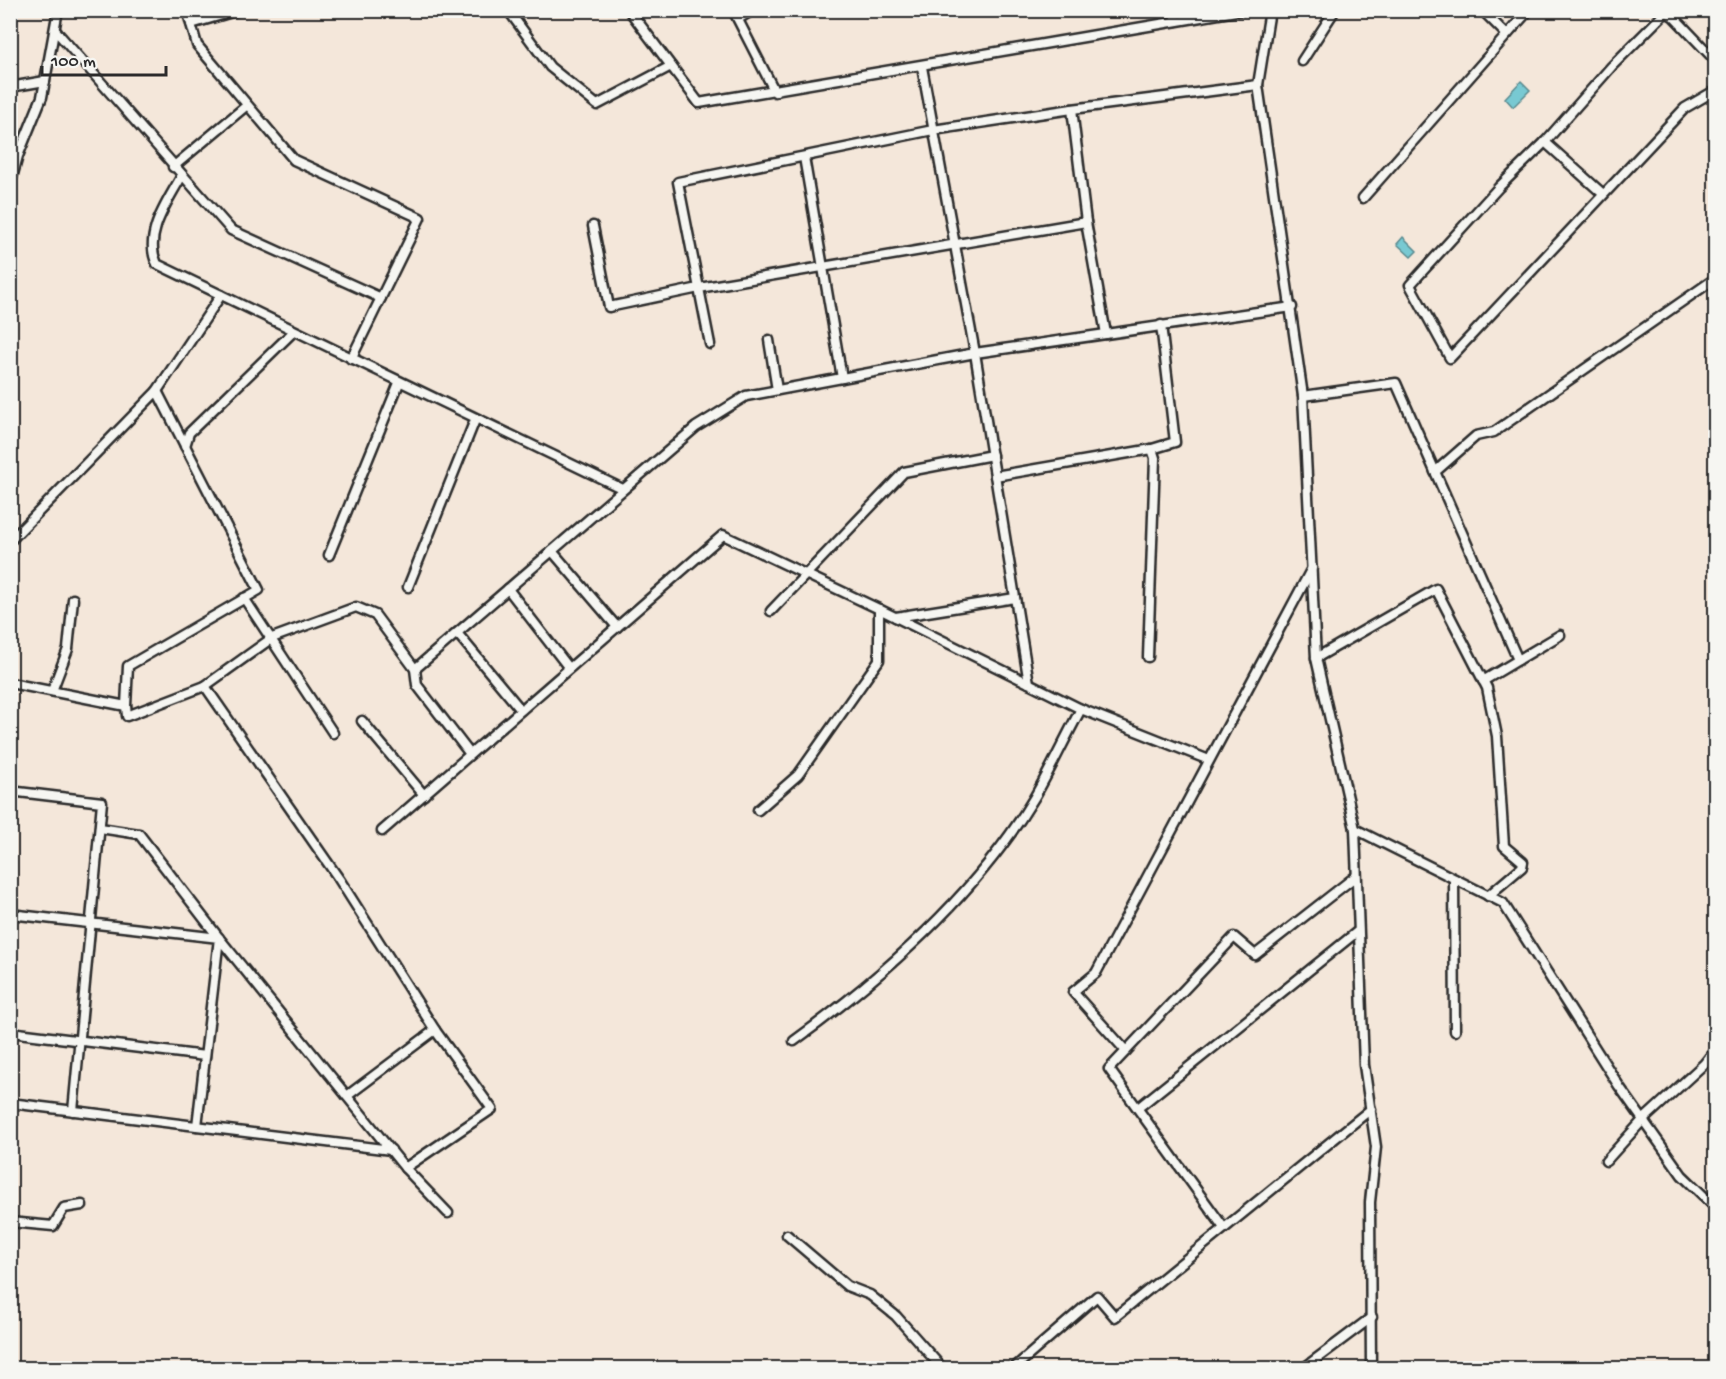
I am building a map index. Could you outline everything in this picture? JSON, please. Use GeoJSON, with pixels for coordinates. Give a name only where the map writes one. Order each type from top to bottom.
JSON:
{"type":"FeatureCollection","features":[{"type":"Feature","properties":{"kind":"street"},"geometry":{"type":"LineString","coordinates":[[10,185],[18,156],[42,97],[58,10]]}},
{"type":"Feature","properties":{"kind":"street"},"geometry":{"type":"LineString","coordinates":[[187,10],[197,45],[246,106],[294,160],[420,218],[351,359]]}},
{"type":"Feature","properties":{"kind":"street"},"geometry":{"type":"LineString","coordinates":[[191,24],[239,10]]}},
{"type":"Feature","properties":{"kind":"street"},"geometry":{"type":"LineString","coordinates":[[508,10],[550,67],[597,105],[671,66]]}},
{"type":"Feature","properties":{"kind":"street"},"geometry":{"type":"LineString","coordinates":[[629,10],[699,103],[922,67],[1242,10]]}},
{"type":"Feature","properties":{"kind":"street"},"geometry":{"type":"LineString","coordinates":[[753,10],[735,14],[775,92]]}},
{"type":"Feature","properties":{"kind":"street"},"geometry":{"type":"LineString","coordinates":[[1173,10],[1176,21]]}},
{"type":"Feature","properties":{"kind":"street"},"geometry":{"type":"LineString","coordinates":[[1270,10],[1258,86],[1292,307],[1303,396],[1316,658],[1355,830],[1364,1065],[1376,1147],[1370,1202],[1371,1368]]}},
{"type":"Feature","properties":{"kind":"street"},"geometry":{"type":"LineString","coordinates":[[1302,61],[1335,10]]}},
{"type":"Feature","properties":{"kind":"street"},"geometry":{"type":"LineString","coordinates":[[1482,10],[1507,35]]}},
{"type":"Feature","properties":{"kind":"street"},"geometry":{"type":"LineString","coordinates":[[1363,198],[1529,10]]}},
{"type":"Feature","properties":{"kind":"street"},"geometry":{"type":"LineString","coordinates":[[1716,60],[1673,16],[1666,12],[1612,66],[1545,142],[1499,187],[1410,285],[1450,358],[1685,108],[1716,90]]}},
{"type":"Feature","properties":{"kind":"street"},"geometry":{"type":"LineString","coordinates":[[55,30],[181,177],[231,230],[381,298]]}},
{"type":"Feature","properties":{"kind":"street"},"geometry":{"type":"LineString","coordinates":[[922,67],[975,353],[1029,683]]}},
{"type":"Feature","properties":{"kind":"street"},"geometry":{"type":"LineString","coordinates":[[10,87],[45,81]]}},
{"type":"Feature","properties":{"kind":"street"},"geometry":{"type":"LineString","coordinates":[[710,344],[678,182],[933,130],[1072,109],[1258,86]]}},
{"type":"Feature","properties":{"kind":"street"},"geometry":{"type":"LineString","coordinates":[[173,167],[246,106]]}},
{"type":"Feature","properties":{"kind":"street"},"geometry":{"type":"LineString","coordinates":[[1072,109],[1086,222],[1106,334]]}},
{"type":"Feature","properties":{"kind":"street"},"geometry":{"type":"LineString","coordinates":[[1545,142],[1603,194]]}},
{"type":"Feature","properties":{"kind":"street"},"geometry":{"type":"LineString","coordinates":[[804,156],[842,378]]}},
{"type":"Feature","properties":{"kind":"street"},"geometry":{"type":"LineString","coordinates":[[181,177],[157,222],[151,252],[157,264],[475,420],[624,489]]}},
{"type":"Feature","properties":{"kind":"street"},"geometry":{"type":"LineString","coordinates":[[593,226],[609,307],[699,288],[1086,222]]}},
{"type":"Feature","properties":{"kind":"street"},"geometry":{"type":"LineString","coordinates":[[1435,472],[1476,436],[1494,432],[1716,278]]}},
{"type":"Feature","properties":{"kind":"street"},"geometry":{"type":"LineString","coordinates":[[10,541],[157,391],[220,295]]}},
{"type":"Feature","properties":{"kind":"street"},"geometry":{"type":"LineString","coordinates":[[415,669],[706,421],[746,396],[975,353],[1292,307]]}},
{"type":"Feature","properties":{"kind":"street"},"geometry":{"type":"LineString","coordinates":[[995,476],[1152,449],[1175,442],[1161,325]]}},
{"type":"Feature","properties":{"kind":"street"},"geometry":{"type":"LineString","coordinates":[[185,446],[189,433],[294,331]]}},
{"type":"Feature","properties":{"kind":"street"},"geometry":{"type":"LineString","coordinates":[[769,340],[777,390]]}},
{"type":"Feature","properties":{"kind":"street"},"geometry":{"type":"LineString","coordinates":[[329,555],[399,382]]}},
{"type":"Feature","properties":{"kind":"street"},"geometry":{"type":"LineString","coordinates":[[1303,396],[1396,383],[1518,660]]}},
{"type":"Feature","properties":{"kind":"street"},"geometry":{"type":"LineString","coordinates":[[157,391],[259,590],[128,666],[127,716],[205,686],[272,638],[356,607],[375,615],[415,669],[417,685],[470,754]]}},
{"type":"Feature","properties":{"kind":"street"},"geometry":{"type":"LineString","coordinates":[[408,587],[475,420]]}},
{"type":"Feature","properties":{"kind":"street"},"geometry":{"type":"LineString","coordinates":[[1148,657],[1155,458],[1152,449]]}},
{"type":"Feature","properties":{"kind":"street"},"geometry":{"type":"LineString","coordinates":[[771,611],[904,472],[992,455]]}},
{"type":"Feature","properties":{"kind":"street"},"geometry":{"type":"LineString","coordinates":[[382,831],[723,535],[896,617],[1081,709],[1209,760]]}},
{"type":"Feature","properties":{"kind":"street"},"geometry":{"type":"LineString","coordinates":[[552,551],[617,627]]}},
{"type":"Feature","properties":{"kind":"street"},"geometry":{"type":"LineString","coordinates":[[1126,1051],[1073,992],[1096,973],[1312,568]]}},
{"type":"Feature","properties":{"kind":"street"},"geometry":{"type":"LineString","coordinates":[[508,589],[569,668]]}},
{"type":"Feature","properties":{"kind":"street"},"geometry":{"type":"LineString","coordinates":[[1316,658],[1436,589],[1483,681],[1497,736],[1504,846],[1523,862],[1522,867],[1488,896]]}},
{"type":"Feature","properties":{"kind":"street"},"geometry":{"type":"LineString","coordinates":[[244,598],[333,733]]}},
{"type":"Feature","properties":{"kind":"street"},"geometry":{"type":"LineString","coordinates":[[896,617],[1015,598]]}},
{"type":"Feature","properties":{"kind":"street"},"geometry":{"type":"LineString","coordinates":[[52,691],[68,649],[73,600]]}},
{"type":"Feature","properties":{"kind":"street"},"geometry":{"type":"LineString","coordinates":[[758,810],[798,774],[879,660],[879,609]]}},
{"type":"Feature","properties":{"kind":"street"},"geometry":{"type":"LineString","coordinates":[[457,633],[521,710]]}},
{"type":"Feature","properties":{"kind":"street"},"geometry":{"type":"LineString","coordinates":[[1483,681],[1560,635]]}},
{"type":"Feature","properties":{"kind":"street"},"geometry":{"type":"LineString","coordinates":[[10,683],[126,706]]}},
{"type":"Feature","properties":{"kind":"street"},"geometry":{"type":"LineString","coordinates":[[205,686],[339,879],[435,1030],[492,1109],[405,1168]]}},
{"type":"Feature","properties":{"kind":"street"},"geometry":{"type":"LineString","coordinates":[[794,1041],[845,1004],[949,908],[1002,845],[1034,798],[1081,709]]}},
{"type":"Feature","properties":{"kind":"street"},"geometry":{"type":"LineString","coordinates":[[362,721],[424,795]]}},
{"type":"Feature","properties":{"kind":"street"},"geometry":{"type":"LineString","coordinates":[[10,791],[102,802],[73,1110]]}},
{"type":"Feature","properties":{"kind":"street"},"geometry":{"type":"LineString","coordinates":[[100,828],[139,834],[219,938],[405,1168],[448,1213]]}},
{"type":"Feature","properties":{"kind":"street"},"geometry":{"type":"LineString","coordinates":[[1355,830],[1503,903],[1643,1120],[1682,1175],[1716,1208]]}},
{"type":"Feature","properties":{"kind":"street"},"geometry":{"type":"LineString","coordinates":[[1224,1228],[1109,1069],[1234,937],[1255,955],[1356,876]]}},
{"type":"Feature","properties":{"kind":"street"},"geometry":{"type":"LineString","coordinates":[[1454,879],[1455,1031]]}},
{"type":"Feature","properties":{"kind":"street"},"geometry":{"type":"LineString","coordinates":[[10,914],[219,938]]}},
{"type":"Feature","properties":{"kind":"street"},"geometry":{"type":"LineString","coordinates":[[1138,1108],[1358,931]]}},
{"type":"Feature","properties":{"kind":"street"},"geometry":{"type":"LineString","coordinates":[[196,1126],[219,938]]}},
{"type":"Feature","properties":{"kind":"street"},"geometry":{"type":"LineString","coordinates":[[347,1096],[435,1030]]}},
{"type":"Feature","properties":{"kind":"street"},"geometry":{"type":"LineString","coordinates":[[10,1032],[205,1056]]}},
{"type":"Feature","properties":{"kind":"street"},"geometry":{"type":"LineString","coordinates":[[1606,1161],[1643,1120],[1704,1064],[1716,1049]]}},
{"type":"Feature","properties":{"kind":"street"},"geometry":{"type":"LineString","coordinates":[[10,1103],[391,1150]]}},
{"type":"Feature","properties":{"kind":"street"},"geometry":{"type":"LineString","coordinates":[[1014,1368],[1097,1296],[1114,1317],[1371,1109]]}},
{"type":"Feature","properties":{"kind":"street"},"geometry":{"type":"LineString","coordinates":[[10,1222],[53,1226],[64,1209],[82,1205]]}},
{"type":"Feature","properties":{"kind":"street"},"geometry":{"type":"LineString","coordinates":[[787,1235],[847,1286],[870,1295],[896,1316],[942,1368]]}},
{"type":"Feature","properties":{"kind":"street"},"geometry":{"type":"LineString","coordinates":[[1304,1368],[1372,1317]]}},
{"type":"Feature","properties":{"kind":"water"},"geometry":{"type":"Polygon","coordinates":[[[1521,81],[1530,90],[1513,107],[1505,98],[1521,81]]]}},
{"type":"Feature","properties":{"kind":"water"},"geometry":{"type":"Polygon","coordinates":[[[1403,237],[1417,251],[1411,257],[1397,244],[1403,237]]]}}]}
